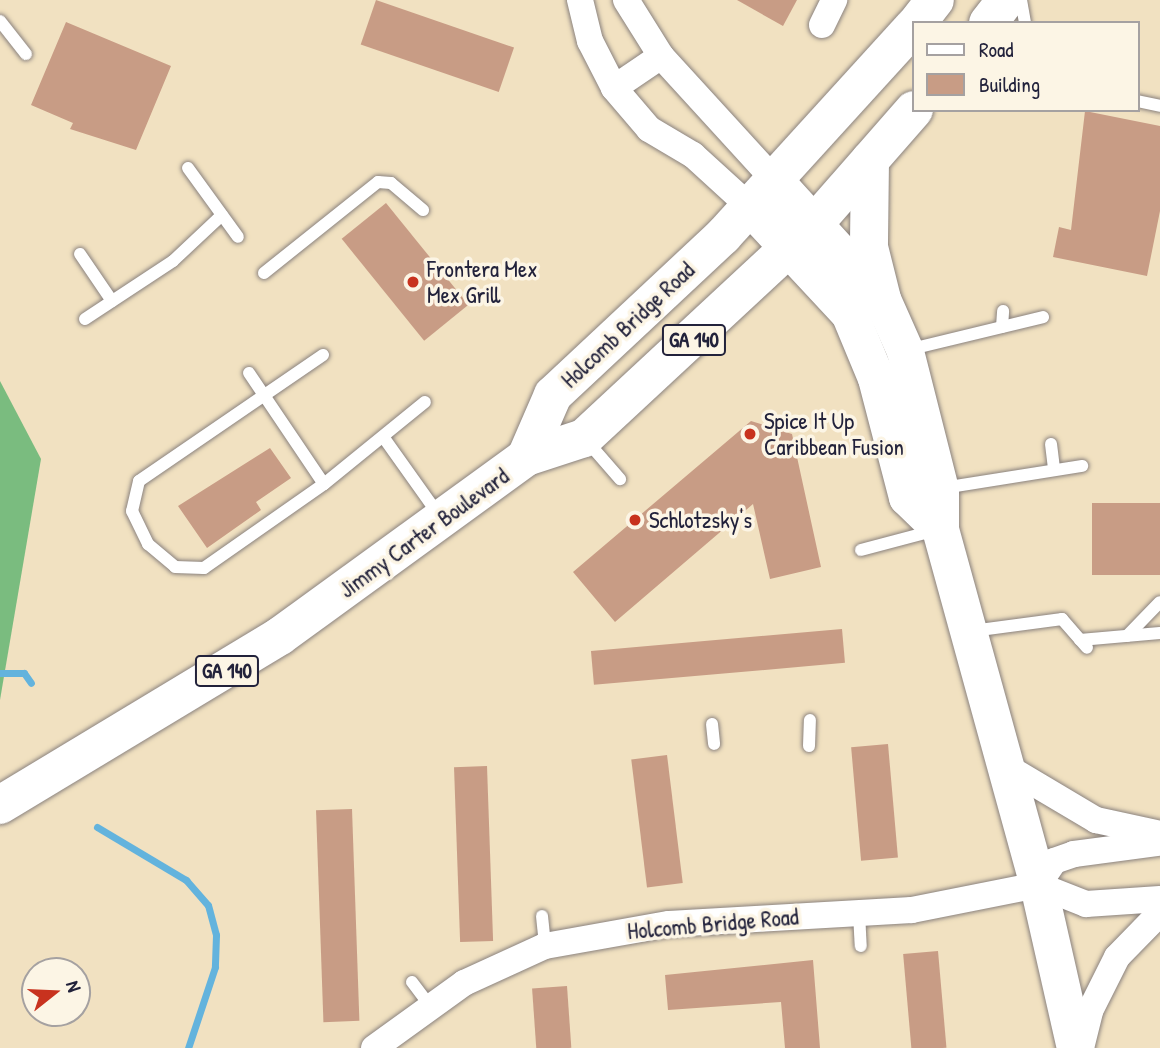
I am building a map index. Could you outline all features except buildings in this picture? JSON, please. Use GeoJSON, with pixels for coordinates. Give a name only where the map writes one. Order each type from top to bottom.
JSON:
{"type":"FeatureCollection","features":[{"type":"Feature","properties":{"kind":"main road"},"geometry":{"type":"LineString","coordinates":[[919,21],[935,0]]}},
{"type":"Feature","properties":{"kind":"main road"},"geometry":{"type":"LineString","coordinates":[[990,21],[1006,0]]}},
{"type":"Feature","properties":{"kind":"main road","name":"Holcomb Bridge Road"},"geometry":{"type":"LineString","coordinates":[[526,457],[553,395],[762,194],[912,28]]}},
{"type":"Feature","properties":{"kind":"main road","name":"GA 140"},"geometry":{"type":"LineString","coordinates":[[802,235],[912,112]]}},
{"type":"Feature","properties":{"kind":"main road"},"geometry":{"type":"LineString","coordinates":[[870,160],[869,247],[882,299],[905,351],[940,489],[940,529],[1038,885],[1075,1048]]}},
{"type":"Feature","properties":{"kind":"main road"},"geometry":{"type":"LineString","coordinates":[[762,194],[802,235],[882,299]]}},
{"type":"Feature","properties":{"kind":"main road"},"geometry":{"type":"LineString","coordinates":[[802,235],[859,331],[907,498],[940,529]]}},
{"type":"Feature","properties":{"kind":"main road","name":"Jimmy Carter Boulevard"},"geometry":{"type":"LineString","coordinates":[[0,805],[205,686],[443,520],[526,457],[584,438],[802,235]]}},
{"type":"Feature","properties":{"kind":"street"},"geometry":{"type":"LineString","coordinates":[[580,0],[590,41],[614,88],[649,129],[762,194]]}},
{"type":"Feature","properties":{"kind":"street"},"geometry":{"type":"LineString","coordinates":[[626,0],[660,56],[762,194]]}},
{"type":"Feature","properties":{"kind":"street"},"geometry":{"type":"LineString","coordinates":[[822,25],[834,0]]}},
{"type":"Feature","properties":{"kind":"street"},"geometry":{"type":"LineString","coordinates":[[614,88],[660,56]]}},
{"type":"Feature","properties":{"kind":"street"},"geometry":{"type":"LineString","coordinates":[[1005,766],[1096,820],[1160,834]]}},
{"type":"Feature","properties":{"kind":"street"},"geometry":{"type":"LineString","coordinates":[[1160,842],[1074,854],[1054,861],[1038,885],[1086,904],[1160,899]]}},
{"type":"Feature","properties":{"kind":"street","name":"Holcomb Bridge Road"},"geometry":{"type":"LineString","coordinates":[[374,1048],[464,984],[545,946],[669,924],[859,913],[1038,885]]}},
{"type":"Feature","properties":{"kind":"street"},"geometry":{"type":"LineString","coordinates":[[1081,1048],[1090,1011],[1117,957],[1160,913]]}},
{"type":"Feature","properties":{"kind":"lane"},"geometry":{"type":"LineString","coordinates":[[1021,0],[1025,21]]}},
{"type":"Feature","properties":{"kind":"lane"},"geometry":{"type":"LineString","coordinates":[[0,21],[26,54]]}},
{"type":"Feature","properties":{"kind":"lane"},"geometry":{"type":"LineString","coordinates":[[1139,101],[1160,106]]}},
{"type":"Feature","properties":{"kind":"lane"},"geometry":{"type":"LineString","coordinates":[[188,169],[238,237]]}},
{"type":"Feature","properties":{"kind":"lane"},"geometry":{"type":"LineString","coordinates":[[264,273],[378,182],[391,183],[423,210]]}},
{"type":"Feature","properties":{"kind":"lane"},"geometry":{"type":"LineString","coordinates":[[85,319],[173,261],[222,215]]}},
{"type":"Feature","properties":{"kind":"lane"},"geometry":{"type":"LineString","coordinates":[[80,254],[112,301]]}},
{"type":"Feature","properties":{"kind":"lane"},"geometry":{"type":"LineString","coordinates":[[1002,327],[1003,311]]}},
{"type":"Feature","properties":{"kind":"lane"},"geometry":{"type":"LineString","coordinates":[[905,351],[1043,317]]}},
{"type":"Feature","properties":{"kind":"lane"},"geometry":{"type":"LineString","coordinates":[[323,355],[263,393],[139,481],[132,511],[148,544],[175,567],[204,568],[324,484],[384,438],[425,402]]}},
{"type":"Feature","properties":{"kind":"lane"},"geometry":{"type":"LineString","coordinates":[[249,373],[324,484]]}},
{"type":"Feature","properties":{"kind":"lane"},"geometry":{"type":"LineString","coordinates":[[384,438],[443,520]]}},
{"type":"Feature","properties":{"kind":"lane"},"geometry":{"type":"LineString","coordinates":[[584,438],[620,479]]}},
{"type":"Feature","properties":{"kind":"lane"},"geometry":{"type":"LineString","coordinates":[[1051,444],[1054,470]]}},
{"type":"Feature","properties":{"kind":"lane"},"geometry":{"type":"LineString","coordinates":[[940,489],[1082,466]]}},
{"type":"Feature","properties":{"kind":"lane"},"geometry":{"type":"LineString","coordinates":[[861,550],[940,529]]}},
{"type":"Feature","properties":{"kind":"lane"},"geometry":{"type":"LineString","coordinates":[[1127,636],[1160,602]]}},
{"type":"Feature","properties":{"kind":"lane"},"geometry":{"type":"LineString","coordinates":[[968,632],[1062,619],[1083,644],[1160,633]]}},
{"type":"Feature","properties":{"kind":"lane"},"geometry":{"type":"LineString","coordinates":[[809,746],[810,720]]}},
{"type":"Feature","properties":{"kind":"lane"},"geometry":{"type":"LineString","coordinates":[[712,724],[714,744]]}},
{"type":"Feature","properties":{"kind":"lane"},"geometry":{"type":"LineString","coordinates":[[859,913],[861,946]]}},
{"type":"Feature","properties":{"kind":"lane"},"geometry":{"type":"LineString","coordinates":[[542,916],[545,946]]}},
{"type":"Feature","properties":{"kind":"lane"},"geometry":{"type":"LineString","coordinates":[[412,982],[431,1007]]}},
{"type":"Feature","properties":{"kind":"green space"},"geometry":{"type":"Polygon","coordinates":[[[0,381],[41,459],[0,700],[0,381]]]}},
{"type":"Feature","properties":{"kind":"waterway"},"geometry":{"type":"LineString","coordinates":[[0,673],[24,673],[31,683]]}},
{"type":"Feature","properties":{"kind":"waterway"},"geometry":{"type":"LineString","coordinates":[[97,827],[186,880],[208,905],[216,935],[215,967],[188,1048]]}},
{"type":"Feature","properties":{"kind":"place","name":"Frontera Mex Mex Grill"},"geometry":{"type":"Point","coordinates":[413,282]}},
{"type":"Feature","properties":{"kind":"place","name":"Spice It Up Caribbean Fusion"},"geometry":{"type":"Point","coordinates":[750,434]}},
{"type":"Feature","properties":{"kind":"place","name":"Schlotzsky's"},"geometry":{"type":"Point","coordinates":[635,520]}}]}
